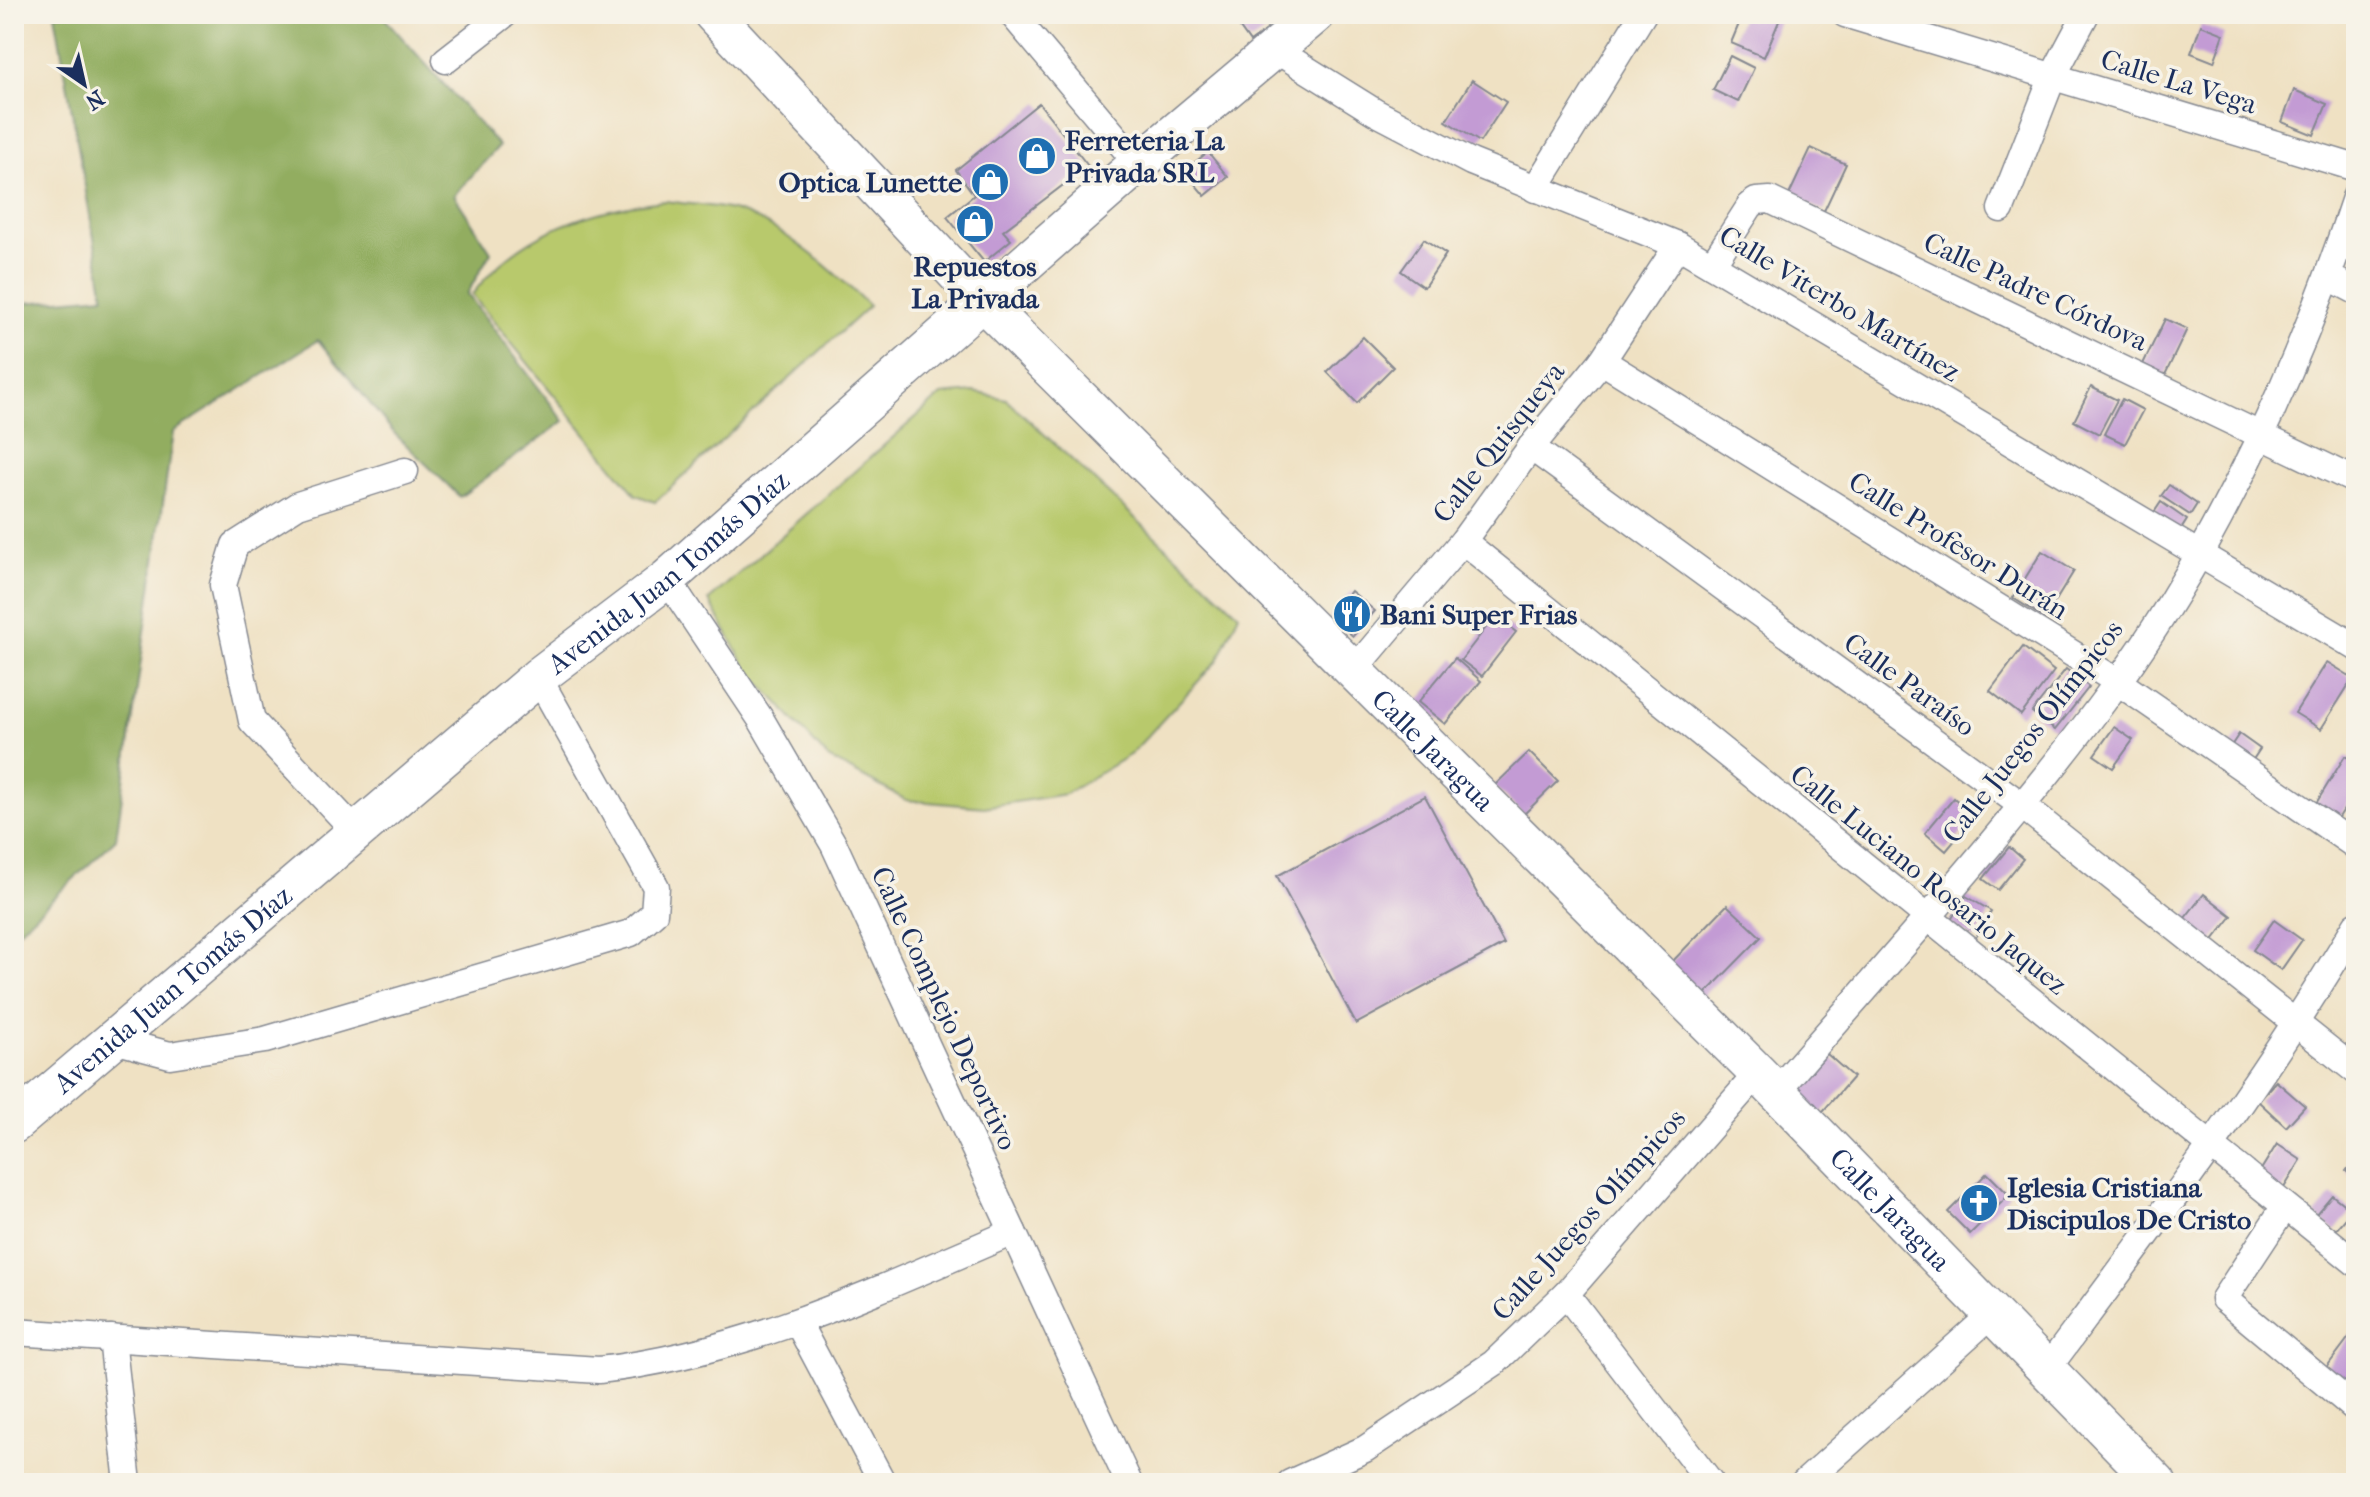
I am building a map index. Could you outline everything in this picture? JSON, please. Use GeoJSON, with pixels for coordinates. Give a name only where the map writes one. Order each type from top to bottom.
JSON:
{"type":"FeatureCollection","features":[{"type":"Feature","properties":{"kind":"street"},"geometry":{"type":"LineString","coordinates":[[446,60],[505,14]]}},
{"type":"Feature","properties":{"kind":"street","name":"Calle Jaragua"},"geometry":{"type":"LineString","coordinates":[[713,14],[983,302],[1767,1082],[2152,1481]]}},
{"type":"Feature","properties":{"kind":"street"},"geometry":{"type":"LineString","coordinates":[[1012,14],[1138,164]]}},
{"type":"Feature","properties":{"kind":"street","name":"Avenida Juan Tomás Díaz"},"geometry":{"type":"LineString","coordinates":[[14,1124],[358,834],[538,677],[667,579],[1138,164],[1316,14]]}},
{"type":"Feature","properties":{"kind":"street"},"geometry":{"type":"LineString","coordinates":[[1535,189],[1643,14]]}},
{"type":"Feature","properties":{"kind":"street","name":"Calle La Vega"},"geometry":{"type":"LineString","coordinates":[[1845,14],[2356,168]]}},
{"type":"Feature","properties":{"kind":"street"},"geometry":{"type":"LineString","coordinates":[[2001,209],[2053,76],[2086,14]]}},
{"type":"Feature","properties":{"kind":"street","name":"Calle Viterbo Martínez"},"geometry":{"type":"LineString","coordinates":[[1274,49],[1375,112],[1471,162],[1678,245],[2356,647]]}},
{"type":"Feature","properties":{"kind":"street","name":"Calle Juegos Olímpicos"},"geometry":{"type":"LineString","coordinates":[[1290,1483],[1365,1449],[1494,1363],[1566,1294],[1926,919],[2118,682],[2199,553],[2260,434],[2329,277],[2356,195]]}},
{"type":"Feature","properties":{"kind":"street","name":"Calle Padre Córdova"},"geometry":{"type":"LineString","coordinates":[[1712,265],[1750,206],[1756,201],[1770,200],[2356,481]]}},
{"type":"Feature","properties":{"kind":"street","name":"Calle Quisqueya"},"geometry":{"type":"LineString","coordinates":[[1355,669],[1463,541],[1531,447],[1602,361],[1678,245]]}},
{"type":"Feature","properties":{"kind":"street"},"geometry":{"type":"LineString","coordinates":[[2329,277],[2356,291]]}},
{"type":"Feature","properties":{"kind":"street","name":"Calle Profesor Durán"},"geometry":{"type":"LineString","coordinates":[[1602,361],[2118,682],[2356,846]]}},
{"type":"Feature","properties":{"kind":"street","name":"Calle Paraíso"},"geometry":{"type":"LineString","coordinates":[[1531,447],[2020,804],[2356,1071]]}},
{"type":"Feature","properties":{"kind":"street"},"geometry":{"type":"LineString","coordinates":[[358,834],[252,721],[223,585],[235,545],[298,505],[405,471]]}},
{"type":"Feature","properties":{"kind":"street","name":"Calle Luciano Rosario Jaquez"},"geometry":{"type":"LineString","coordinates":[[1463,541],[1926,919],[2356,1263]]}},
{"type":"Feature","properties":{"kind":"street","name":"Calle Complejo Deportivo"},"geometry":{"type":"LineString","coordinates":[[667,579],[760,718],[834,845],[1129,1483]]}},
{"type":"Feature","properties":{"kind":"street"},"geometry":{"type":"LineString","coordinates":[[114,1040],[170,1055],[265,1040],[631,933],[654,913],[656,887],[538,677]]}},
{"type":"Feature","properties":{"kind":"street"},"geometry":{"type":"LineString","coordinates":[[2047,1369],[2211,1148],[2297,1025],[2356,925]]}},
{"type":"Feature","properties":{"kind":"street"},"geometry":{"type":"LineString","coordinates":[[2284,1208],[2224,1299],[2356,1409]]}},
{"type":"Feature","properties":{"kind":"street"},"geometry":{"type":"LineString","coordinates":[[14,1332],[599,1370],[650,1364],[798,1323],[1013,1232]]}},
{"type":"Feature","properties":{"kind":"street"},"geometry":{"type":"LineString","coordinates":[[1566,1294],[1711,1483]]}},
{"type":"Feature","properties":{"kind":"street"},"geometry":{"type":"LineString","coordinates":[[1804,1483],[1991,1315]]}},
{"type":"Feature","properties":{"kind":"street"},"geometry":{"type":"LineString","coordinates":[[798,1323],[883,1483]]}},
{"type":"Feature","properties":{"kind":"street"},"geometry":{"type":"LineString","coordinates":[[112,1338],[128,1483]]}},
{"type":"Feature","properties":{"kind":"green space"},"geometry":{"type":"Polygon","coordinates":[[[55,14],[381,14],[499,146],[454,195],[491,252],[467,294],[564,421],[460,497],[395,434],[318,340],[173,432],[116,839],[14,935],[14,304],[104,296],[55,14]]]}},
{"type":"Feature","properties":{"kind":"green space"},"geometry":{"type":"Polygon","coordinates":[[[666,201],[727,209],[765,223],[804,248],[869,306],[655,502],[636,495],[472,295],[490,273],[511,255],[558,227],[611,210],[666,201]]]}},
{"type":"Feature","properties":{"kind":"green space"},"geometry":{"type":"Polygon","coordinates":[[[974,392],[1006,399],[1239,614],[1218,660],[1131,754],[1065,794],[984,807],[906,800],[828,758],[747,669],[709,600],[941,395],[974,392]]]}},
{"type":"Feature","properties":{"kind":"building"},"geometry":{"type":"Polygon","coordinates":[[[1230,14],[1257,14],[1268,29],[1250,42],[1230,14]]]}},
{"type":"Feature","properties":{"kind":"building"},"geometry":{"type":"Polygon","coordinates":[[[1743,14],[1782,14],[1764,57],[1731,43],[1743,14]]]}},
{"type":"Feature","properties":{"kind":"building"},"geometry":{"type":"Polygon","coordinates":[[[2201,25],[2224,34],[2214,62],[2191,53],[2201,25]]]}},
{"type":"Feature","properties":{"kind":"building"},"geometry":{"type":"Polygon","coordinates":[[[1730,56],[1754,68],[1738,102],[1713,90],[1730,56]]]}},
{"type":"Feature","properties":{"kind":"building"},"geometry":{"type":"Polygon","coordinates":[[[1472,80],[1506,102],[1480,142],[1446,121],[1472,80]]]}},
{"type":"Feature","properties":{"kind":"building"},"geometry":{"type":"Polygon","coordinates":[[[2294,90],[2327,104],[2314,135],[2282,122],[2294,90]]]}},
{"type":"Feature","properties":{"kind":"building"},"geometry":{"type":"Polygon","coordinates":[[[1039,103],[1088,166],[1003,231],[1011,240],[984,262],[947,217],[974,195],[956,170],[1039,103]]]}},
{"type":"Feature","properties":{"kind":"building"},"geometry":{"type":"Polygon","coordinates":[[[1811,148],[1846,164],[1824,211],[1789,195],[1811,148]]]}},
{"type":"Feature","properties":{"kind":"building"},"geometry":{"type":"Polygon","coordinates":[[[1208,152],[1228,177],[1205,196],[1184,171],[1208,152]]]}},
{"type":"Feature","properties":{"kind":"building"},"geometry":{"type":"Polygon","coordinates":[[[1424,239],[1446,254],[1424,287],[1401,271],[1424,239]]]}},
{"type":"Feature","properties":{"kind":"building"},"geometry":{"type":"Polygon","coordinates":[[[2165,319],[2187,329],[2165,375],[2143,364],[2165,319]]]}},
{"type":"Feature","properties":{"kind":"building"},"geometry":{"type":"Polygon","coordinates":[[[1363,337],[1393,367],[1357,403],[1327,372],[1363,337]]]}},
{"type":"Feature","properties":{"kind":"building"},"geometry":{"type":"Polygon","coordinates":[[[2091,387],[2117,400],[2099,434],[2074,421],[2091,387]]]}},
{"type":"Feature","properties":{"kind":"building"},"geometry":{"type":"Polygon","coordinates":[[[2122,399],[2143,410],[2125,444],[2104,434],[2122,399]]]}},
{"type":"Feature","properties":{"kind":"building"},"geometry":{"type":"Polygon","coordinates":[[[2169,485],[2197,504],[2190,515],[2161,496],[2169,485]]]}},
{"type":"Feature","properties":{"kind":"building"},"geometry":{"type":"Polygon","coordinates":[[[2161,502],[2187,520],[2180,531],[2153,514],[2161,502]]]}},
{"type":"Feature","properties":{"kind":"building"},"geometry":{"type":"Polygon","coordinates":[[[2042,551],[2074,571],[2045,618],[2013,598],[2042,551]]]}},
{"type":"Feature","properties":{"kind":"building","name":"Bani Super Frias"},"geometry":{"type":"Polygon","coordinates":[[[1351,591],[1375,611],[1353,636],[1330,617],[1351,591]]]}},
{"type":"Feature","properties":{"kind":"building"},"geometry":{"type":"Polygon","coordinates":[[[1495,616],[1516,632],[1482,676],[1461,660],[1495,616]]]}},
{"type":"Feature","properties":{"kind":"building"},"geometry":{"type":"Polygon","coordinates":[[[2023,647],[2054,671],[2021,715],[1990,691],[2023,647]]]}},
{"type":"Feature","properties":{"kind":"building"},"geometry":{"type":"Polygon","coordinates":[[[1455,658],[1481,681],[1445,724],[1418,702],[1455,658]]]}},
{"type":"Feature","properties":{"kind":"building"},"geometry":{"type":"Polygon","coordinates":[[[2327,662],[2353,678],[2321,729],[2295,713],[2327,662]]]}},
{"type":"Feature","properties":{"kind":"building"},"geometry":{"type":"Polygon","coordinates":[[[2066,669],[2089,687],[2055,730],[2032,712],[2066,669]]]}},
{"type":"Feature","properties":{"kind":"building"},"geometry":{"type":"Polygon","coordinates":[[[2114,727],[2133,740],[2113,768],[2094,755],[2114,727]]]}},
{"type":"Feature","properties":{"kind":"building"},"geometry":{"type":"Polygon","coordinates":[[[2239,734],[2260,749],[2252,761],[2231,746],[2239,734]]]}},
{"type":"Feature","properties":{"kind":"building"},"geometry":{"type":"Polygon","coordinates":[[[1529,752],[1558,781],[1523,815],[1494,786],[1529,752]]]}},
{"type":"Feature","properties":{"kind":"building"},"geometry":{"type":"Polygon","coordinates":[[[2345,756],[2356,762],[2356,790],[2338,819],[2315,805],[2345,756]]]}},
{"type":"Feature","properties":{"kind":"building"},"geometry":{"type":"Polygon","coordinates":[[[1425,796],[1504,944],[1356,1024],[1277,876],[1425,796]]]}},
{"type":"Feature","properties":{"kind":"building"},"geometry":{"type":"Polygon","coordinates":[[[1954,798],[1975,816],[1946,851],[1925,833],[1954,798]]]}},
{"type":"Feature","properties":{"kind":"building"},"geometry":{"type":"Polygon","coordinates":[[[2009,847],[2023,859],[1998,890],[1983,879],[2009,847]]]}},
{"type":"Feature","properties":{"kind":"building"},"geometry":{"type":"Polygon","coordinates":[[[2204,894],[2232,916],[2209,945],[2181,923],[2204,894]]]}},
{"type":"Feature","properties":{"kind":"building"},"geometry":{"type":"Polygon","coordinates":[[[1966,896],[1991,911],[1975,939],[1949,923],[1966,896]]]}},
{"type":"Feature","properties":{"kind":"building"},"geometry":{"type":"Polygon","coordinates":[[[1727,905],[1761,937],[1701,998],[1668,966],[1727,905]]]}},
{"type":"Feature","properties":{"kind":"building"},"geometry":{"type":"Polygon","coordinates":[[[2274,920],[2302,940],[2281,970],[2253,950],[2274,920]]]}},
{"type":"Feature","properties":{"kind":"building"},"geometry":{"type":"Polygon","coordinates":[[[1827,1054],[1853,1077],[1816,1119],[1789,1096],[1827,1054]]]}},
{"type":"Feature","properties":{"kind":"building"},"geometry":{"type":"Polygon","coordinates":[[[2276,1081],[2305,1106],[2286,1127],[2258,1101],[2276,1081]]]}},
{"type":"Feature","properties":{"kind":"building"},"geometry":{"type":"Polygon","coordinates":[[[2277,1144],[2301,1160],[2279,1196],[2254,1181],[2277,1144]]]}},
{"type":"Feature","properties":{"kind":"building"},"geometry":{"type":"Polygon","coordinates":[[[2356,1158],[2356,1179],[2346,1171],[2356,1158]]]}},
{"type":"Feature","properties":{"kind":"building","name":"Iglesia Cristiana Discipulos De Cristo"},"geometry":{"type":"Polygon","coordinates":[[[1987,1173],[2009,1195],[1970,1234],[1948,1212],[1987,1173]]]}},
{"type":"Feature","properties":{"kind":"building"},"geometry":{"type":"Polygon","coordinates":[[[2332,1195],[2352,1211],[2335,1231],[2315,1215],[2332,1195]]]}},
{"type":"Feature","properties":{"kind":"building"},"geometry":{"type":"Polygon","coordinates":[[[2356,1328],[2356,1390],[2326,1368],[2356,1328]]]}},
{"type":"Feature","properties":{"kind":"place","name":"Ferreteria La Privada SRL"},"geometry":{"type":"Point","coordinates":[1037,156]}},
{"type":"Feature","properties":{"kind":"place","name":"Optica Lunette"},"geometry":{"type":"Point","coordinates":[990,182]}},
{"type":"Feature","properties":{"kind":"place","name":"Repuestos La Privada"},"geometry":{"type":"Point","coordinates":[975,224]}},
{"type":"Feature","properties":{"kind":"place","name":"Bani Super Frias"},"geometry":{"type":"Point","coordinates":[1352,614]}},
{"type":"Feature","properties":{"kind":"place","name":"Iglesia Cristiana Discipulos De Cristo"},"geometry":{"type":"Point","coordinates":[1979,1203]}}]}
